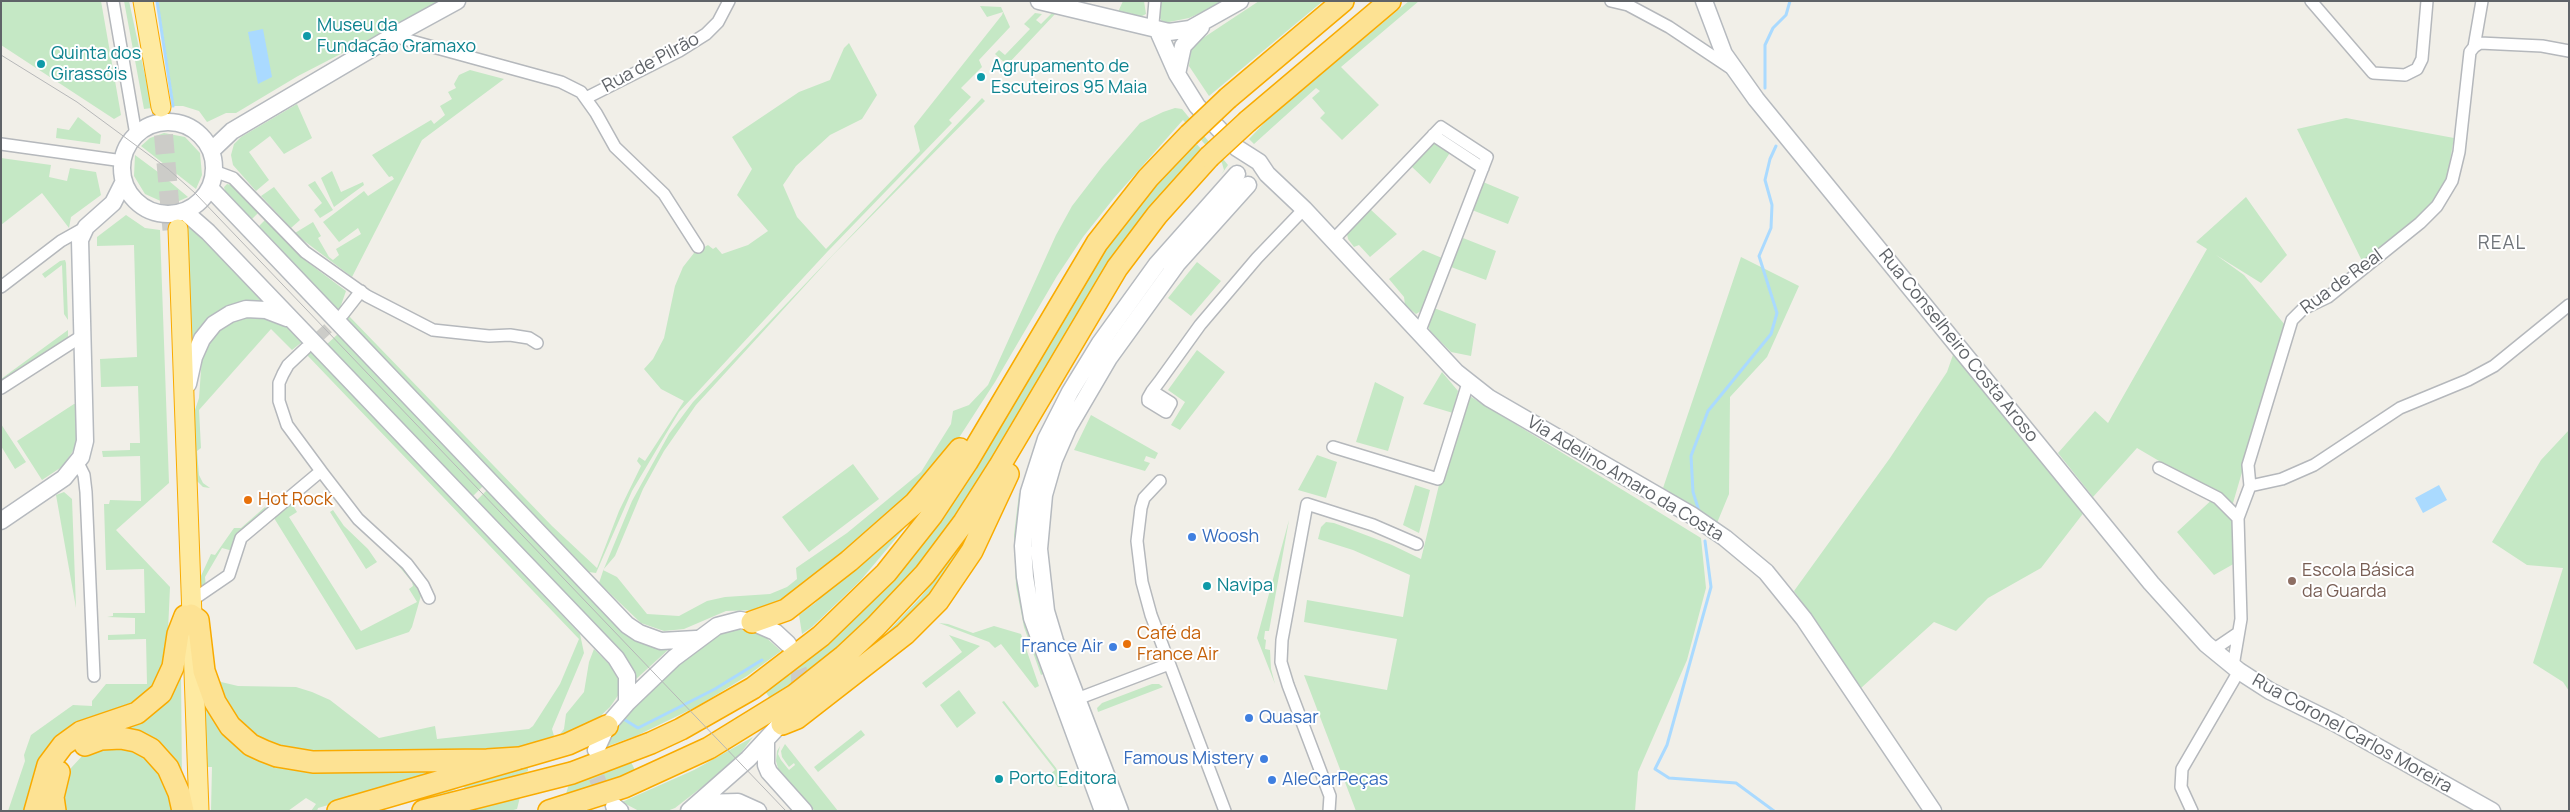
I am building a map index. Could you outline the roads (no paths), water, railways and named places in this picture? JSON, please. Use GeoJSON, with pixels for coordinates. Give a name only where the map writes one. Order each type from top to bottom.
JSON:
{"type":"FeatureCollection","features":[{"type":"Feature","properties":{"kind":"highway"},"geometry":{"type":"LineString","coordinates":[[423,811],[572,773],[623,755],[681,730],[753,688],[821,636],[871,589],[908,547],[937,507],[990,423],[1075,277],[1097,243],[1148,178],[1188,135],[1228,98],[1343,1]]}},
{"type":"Feature","properties":{"kind":"highway"},"geometry":{"type":"LineString","coordinates":[[556,809],[624,787],[709,748],[781,705],[844,656],[901,600],[951,540],[999,467],[1042,392],[1122,261],[1171,197],[1209,157],[1248,121],[1390,1]]}},
{"type":"Feature","properties":{"kind":"highway"},"geometry":{"type":"LineString","coordinates":[[144,2],[163,107]]}},
{"type":"Feature","properties":{"kind":"highway"},"geometry":{"type":"LineString","coordinates":[[178,223],[189,610],[191,811]]}},
{"type":"Feature","properties":{"kind":"highway"},"geometry":{"type":"LineString","coordinates":[[178,223],[189,610],[199,811]]}},
{"type":"Feature","properties":{"kind":"highway"},"geometry":{"type":"LineString","coordinates":[[783,722],[797,718],[905,634],[938,601],[972,551],[1020,454],[1042,392]]}},
{"type":"Feature","properties":{"kind":"highway"},"geometry":{"type":"LineString","coordinates":[[752,622],[786,610],[849,561],[916,503],[962,447],[990,423]]}},
{"type":"Feature","properties":{"kind":"highway"},"geometry":{"type":"LineString","coordinates":[[189,610],[198,620],[204,671],[215,702],[230,726],[252,745],[264,751],[277,756],[313,762],[519,758]]}},
{"type":"Feature","properties":{"kind":"highway"},"geometry":{"type":"LineString","coordinates":[[35,811],[48,765],[63,745],[80,732],[137,713],[161,693],[173,667],[178,634],[189,610]]}},
{"type":"Feature","properties":{"kind":"highway"},"geometry":{"type":"LineString","coordinates":[[338,811],[568,744],[607,726]]}},
{"type":"Feature","properties":{"kind":"highway"},"geometry":{"type":"LineString","coordinates":[[55,811],[55,781],[61,766],[72,753],[86,744],[111,737],[136,741],[161,758],[174,780],[183,811]]}},
{"type":"Feature","properties":{"kind":"main road"},"geometry":{"type":"LineString","coordinates":[[207,144],[457,1]]}},
{"type":"Feature","properties":{"kind":"main road"},"geometry":{"type":"LineString","coordinates":[[1039,1],[1158,31],[1190,29],[1240,1]]}},
{"type":"Feature","properties":{"kind":"main road","name":"Rua Conselheiro Costa Aroso"},"geometry":{"type":"LineString","coordinates":[[1704,1],[1720,45],[1734,70],[2151,583],[2213,650],[2236,668]]}},
{"type":"Feature","properties":{"kind":"main road"},"geometry":{"type":"LineString","coordinates":[[1177,74],[1180,54],[1185,42],[1212,18]]}},
{"type":"Feature","properties":{"kind":"main road","name":"Via Adelino Amaro da Costa"},"geometry":{"type":"LineString","coordinates":[[1136,26],[1177,74]]}},
{"type":"Feature","properties":{"kind":"main road","name":"Via Adelino Amaro da Costa"},"geometry":{"type":"LineString","coordinates":[[1158,31],[1177,74],[1197,106],[1237,148],[1249,173],[1277,184],[1304,209],[1468,383],[1496,402],[1693,516],[1725,538],[1766,572],[1804,618],[1933,811]]}},
{"type":"Feature","properties":{"kind":"main road"},"geometry":{"type":"LineString","coordinates":[[169,122],[185,125],[207,144],[214,171],[210,188],[178,223],[170,214],[157,213],[142,206],[129,192],[124,181],[123,161],[128,146],[136,135],[153,124],[169,122]]}},
{"type":"Feature","properties":{"kind":"main road"},"geometry":{"type":"LineString","coordinates":[[1120,811],[1070,701],[1037,636],[1025,577],[1023,546],[1027,506],[1040,453],[1070,392],[1116,319],[1170,248],[1249,173]]}},
{"type":"Feature","properties":{"kind":"main road"},"geometry":{"type":"LineString","coordinates":[[1,521],[64,478],[78,463],[85,441],[80,246],[86,227],[106,211],[124,181]]}},
{"type":"Feature","properties":{"kind":"main road"},"geometry":{"type":"LineString","coordinates":[[210,188],[627,624],[638,633],[661,641],[696,640]]}},
{"type":"Feature","properties":{"kind":"main road"},"geometry":{"type":"LineString","coordinates":[[106,211],[122,206],[142,206]]}},
{"type":"Feature","properties":{"kind":"main road"},"geometry":{"type":"LineString","coordinates":[[178,223],[198,221],[616,658],[627,676],[626,704]]}},
{"type":"Feature","properties":{"kind":"main road"},"geometry":{"type":"LineString","coordinates":[[184,396],[190,380],[194,357],[202,339],[214,324],[230,314],[246,309],[266,310],[294,322]]}},
{"type":"Feature","properties":{"kind":"main road"},"geometry":{"type":"LineString","coordinates":[[596,750],[607,726],[626,704],[696,640],[717,626],[729,622],[752,622],[775,632],[788,644]]}},
{"type":"Feature","properties":{"kind":"main road","name":"Rua Coronel Carlos Moreira"},"geometry":{"type":"LineString","coordinates":[[2236,668],[2270,691],[2335,723],[2492,811]]}},
{"type":"Feature","properties":{"kind":"main road"},"geometry":{"type":"LineString","coordinates":[[1070,701],[1103,811]]}},
{"type":"Feature","properties":{"kind":"main road"},"geometry":{"type":"LineString","coordinates":[[694,807],[766,741],[783,722]]}},
{"type":"Feature","properties":{"kind":"main road"},"geometry":{"type":"LineString","coordinates":[[766,741],[765,758],[769,772],[804,811]]}},
{"type":"Feature","properties":{"kind":"main road"},"geometry":{"type":"LineString","coordinates":[[694,807],[723,801],[738,802],[758,811]]}},
{"type":"Feature","properties":{"kind":"street"},"geometry":{"type":"LineString","coordinates":[[114,1],[136,135]]}},
{"type":"Feature","properties":{"kind":"street","name":"Rua de Pilrão"},"geometry":{"type":"LineString","coordinates":[[586,98],[680,51],[706,34],[718,22],[730,1]]}},
{"type":"Feature","properties":{"kind":"street"},"geometry":{"type":"LineString","coordinates":[[1154,1],[1153,22],[1158,31]]}},
{"type":"Feature","properties":{"kind":"street"},"geometry":{"type":"LineString","coordinates":[[1611,1],[1628,5],[1670,27],[1734,70]]}},
{"type":"Feature","properties":{"kind":"street"},"geometry":{"type":"LineString","coordinates":[[2311,1],[2373,73],[2405,75],[2417,69],[2422,59],[2427,1]]}},
{"type":"Feature","properties":{"kind":"street","name":"Rua de Real"},"geometry":{"type":"LineString","coordinates":[[2236,668],[2240,619],[2238,518],[2250,486],[2248,465],[2292,320],[2303,309],[2328,297],[2420,223],[2437,206],[2452,181],[2460,152],[2470,52],[2474,47],[2482,1]]}},
{"type":"Feature","properties":{"kind":"street"},"geometry":{"type":"LineString","coordinates":[[393,36],[561,82],[580,92],[586,98],[615,147],[664,194],[698,246]]}},
{"type":"Feature","properties":{"kind":"street"},"geometry":{"type":"LineString","coordinates":[[2474,47],[2480,43],[2542,46],[2569,51]]}},
{"type":"Feature","properties":{"kind":"street"},"geometry":{"type":"LineString","coordinates":[[1333,240],[1433,135],[1483,168],[1419,332]]}},
{"type":"Feature","properties":{"kind":"street"},"geometry":{"type":"LineString","coordinates":[[1,144],[123,161]]}},
{"type":"Feature","properties":{"kind":"street"},"geometry":{"type":"LineString","coordinates":[[214,171],[234,178],[305,252],[361,292],[433,330],[489,336],[510,335],[529,338],[537,343]]}},
{"type":"Feature","properties":{"kind":"street"},"geometry":{"type":"LineString","coordinates":[[1152,391],[1200,325],[1257,258],[1304,209]]}},
{"type":"Feature","properties":{"kind":"street"},"geometry":{"type":"LineString","coordinates":[[1,287],[61,241],[86,227]]}},
{"type":"Feature","properties":{"kind":"street"},"geometry":{"type":"LineString","coordinates":[[343,314],[361,292]]}},
{"type":"Feature","properties":{"kind":"street"},"geometry":{"type":"LineString","coordinates":[[2250,486],[2282,479],[2314,465],[2400,408],[2468,380],[2494,366],[2569,304]]}},
{"type":"Feature","properties":{"kind":"street"},"geometry":{"type":"LineString","coordinates":[[1,388],[82,336]]}},
{"type":"Feature","properties":{"kind":"street"},"geometry":{"type":"LineString","coordinates":[[306,348],[283,374],[279,383],[279,401],[287,425],[358,519],[407,564],[423,585],[429,598]]}},
{"type":"Feature","properties":{"kind":"street"},"geometry":{"type":"LineString","coordinates":[[1333,447],[1438,479],[1468,383]]}},
{"type":"Feature","properties":{"kind":"street"},"geometry":{"type":"LineString","coordinates":[[78,463],[84,474],[86,492],[94,676]]}},
{"type":"Feature","properties":{"kind":"street"},"geometry":{"type":"LineString","coordinates":[[2159,468],[2218,498],[2238,518]]}},
{"type":"Feature","properties":{"kind":"street"},"geometry":{"type":"LineString","coordinates":[[189,610],[228,575],[239,541],[321,472]]}},
{"type":"Feature","properties":{"kind":"street"},"geometry":{"type":"LineString","coordinates":[[1160,481],[1144,498],[1137,541],[1145,595],[1225,811]]}},
{"type":"Feature","properties":{"kind":"street"},"geometry":{"type":"LineString","coordinates":[[1329,811],[1331,799],[1284,676],[1281,662],[1282,640],[1307,504],[1373,525],[1416,544]]}},
{"type":"Feature","properties":{"kind":"street"},"geometry":{"type":"LineString","coordinates":[[2213,650],[2238,633]]}},
{"type":"Feature","properties":{"kind":"street"},"geometry":{"type":"LineString","coordinates":[[1070,701],[1169,664]]}},
{"type":"Feature","properties":{"kind":"street"},"geometry":{"type":"LineString","coordinates":[[2192,811],[2181,787],[2182,769],[2236,668]]}},
{"type":"Feature","properties":{"kind":"water"},"geometry":{"type":"Polygon","coordinates":[[[263,29],[272,77],[258,84],[248,32],[263,29]]]}},
{"type":"Feature","properties":{"kind":"water"},"geometry":{"type":"Polygon","coordinates":[[[2439,485],[2447,500],[2423,513],[2415,498],[2439,485]]]}},
{"type":"Feature","properties":{"kind":"waterway"},"geometry":{"type":"LineString","coordinates":[[157,1],[173,106]]}},
{"type":"Feature","properties":{"kind":"waterway"},"geometry":{"type":"LineString","coordinates":[[1765,88],[1765,45],[1773,28],[1786,15],[1790,1]]}},
{"type":"Feature","properties":{"kind":"waterway"},"geometry":{"type":"LineString","coordinates":[[1700,514],[1693,492],[1691,456],[1708,411],[1771,334],[1777,313],[1759,256],[1771,228],[1772,205],[1765,180],[1770,159],[1776,146]]}},
{"type":"Feature","properties":{"kind":"waterway"},"geometry":{"type":"LineString","coordinates":[[1705,541],[1711,587],[1667,745],[1655,769],[1669,778],[1736,783],[1774,811]]}},
{"type":"Feature","properties":{"kind":"waterway"},"geometry":{"type":"LineString","coordinates":[[625,720],[638,728],[715,689],[762,660]]}},
{"type":"Feature","properties":{"kind":"tunnel"},"geometry":{"type":"LineString","coordinates":[[161,107],[172,230]]}},
{"type":"Feature","properties":{"kind":"tunnel"},"geometry":{"type":"LineString","coordinates":[[308,347],[340,317]]}},
{"type":"Feature","properties":{"kind":"tunnel"},"geometry":{"type":"LineString","coordinates":[[789,648],[799,670],[799,694],[796,698]]}},
{"type":"Feature","properties":{"kind":"tunnel"},"geometry":{"type":"LineString","coordinates":[[596,754],[594,771],[603,793],[611,802]]}},
{"type":"Feature","properties":{"kind":"tram line"},"geometry":{"type":"LineString","coordinates":[[1,55],[77,102],[168,169],[195,193],[786,811]]}},
{"type":"Feature","properties":{"kind":"place","name":"Museu da Fundação Gramaxo"},"geometry":{"type":"Point","coordinates":[307,36]}},
{"type":"Feature","properties":{"kind":"place","name":"Quinta dos Girassóis"},"geometry":{"type":"Point","coordinates":[41,64]}},
{"type":"Feature","properties":{"kind":"place","name":"Agrupamento de Escuteiros 95 Maia"},"geometry":{"type":"Point","coordinates":[981,77]}},
{"type":"Feature","properties":{"kind":"place","name":"Hot Rock"},"geometry":{"type":"Point","coordinates":[248,500]}},
{"type":"Feature","properties":{"kind":"place","name":"Woosh"},"geometry":{"type":"Point","coordinates":[1192,537]}},
{"type":"Feature","properties":{"kind":"place","name":"Escola Básica da Guarda"},"geometry":{"type":"Point","coordinates":[2292,581]}},
{"type":"Feature","properties":{"kind":"place","name":"Navipa"},"geometry":{"type":"Point","coordinates":[1207,586]}},
{"type":"Feature","properties":{"kind":"place","name":"Café da France Air"},"geometry":{"type":"Point","coordinates":[1127,644]}},
{"type":"Feature","properties":{"kind":"place","name":"France Air"},"geometry":{"type":"Point","coordinates":[1113,647]}},
{"type":"Feature","properties":{"kind":"place","name":"Quasar"},"geometry":{"type":"Point","coordinates":[1249,718]}},
{"type":"Feature","properties":{"kind":"place","name":"Famous Mistery"},"geometry":{"type":"Point","coordinates":[1264,759]}},
{"type":"Feature","properties":{"kind":"place","name":"Porto Editora"},"geometry":{"type":"Point","coordinates":[999,779]}},
{"type":"Feature","properties":{"kind":"place","name":"AleCarPeças"},"geometry":{"type":"Point","coordinates":[1272,780]}},
{"type":"Feature","properties":{"kind":"district","name":"REAL"},"geometry":{"type":"Point","coordinates":[2502,244]}}]}
